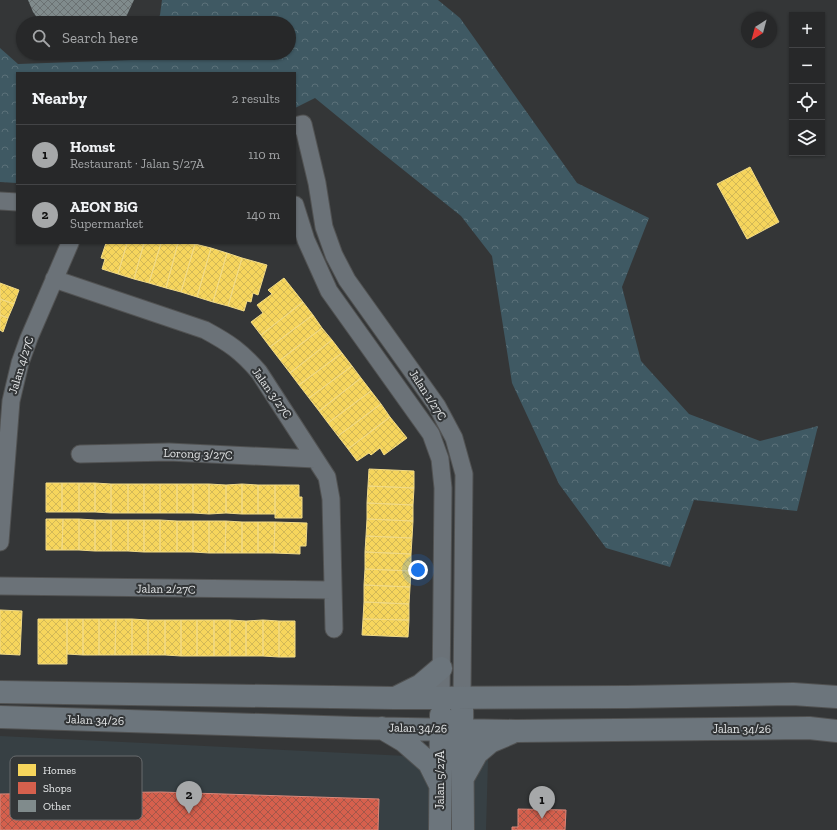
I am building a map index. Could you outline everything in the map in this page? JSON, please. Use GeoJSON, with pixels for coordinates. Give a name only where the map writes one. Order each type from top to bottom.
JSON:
{"type":"FeatureCollection","features":[{"type":"Feature","properties":{"kind":"main road"},"geometry":{"type":"LineString","coordinates":[[394,698],[421,685],[442,668]]}},
{"type":"Feature","properties":{"kind":"main road"},"geometry":{"type":"LineString","coordinates":[[0,692],[394,698],[619,697],[793,694],[837,697]]}},
{"type":"Feature","properties":{"kind":"main road","name":"Jalan 5/27A"},"geometry":{"type":"LineString","coordinates":[[440,830],[441,729],[452,698]]}},
{"type":"Feature","properties":{"kind":"main road","name":"Jalan 5/27A"},"geometry":{"type":"LineString","coordinates":[[452,698],[462,729],[463,830]]}},
{"type":"Feature","properties":{"kind":"main road","name":"Jalan 34/26"},"geometry":{"type":"LineString","coordinates":[[0,717],[516,731],[809,728],[837,731]]}},
{"type":"Feature","properties":{"kind":"main road"},"geometry":{"type":"LineString","coordinates":[[381,728],[404,741],[429,763],[440,785]]}},
{"type":"Feature","properties":{"kind":"main road"},"geometry":{"type":"LineString","coordinates":[[463,778],[477,753],[490,742],[516,731]]}},
{"type":"Feature","properties":{"kind":"street","name":"Jalan 1/27C"},"geometry":{"type":"LineString","coordinates":[[296,126],[303,124],[317,183],[324,227],[334,255],[347,280],[437,406],[454,438],[464,474],[452,698]]}},
{"type":"Feature","properties":{"kind":"street"},"geometry":{"type":"LineString","coordinates":[[0,201],[16,202]]}},
{"type":"Feature","properties":{"kind":"street","name":"Jalan 1/27C"},"geometry":{"type":"LineString","coordinates":[[296,212],[300,239],[329,291],[431,434],[440,459],[443,488],[442,668],[452,698]]}},
{"type":"Feature","properties":{"kind":"street","name":"Jalan 4/27C"},"geometry":{"type":"LineString","coordinates":[[0,542],[11,401],[22,357],[70,244]]}},
{"type":"Feature","properties":{"kind":"street","name":"Jalan 3/27C"},"geometry":{"type":"LineString","coordinates":[[54,279],[205,330],[228,343],[245,356],[259,372],[327,477],[331,499],[334,629]]}},
{"type":"Feature","properties":{"kind":"street","name":"Lorong 3/27C"},"geometry":{"type":"LineString","coordinates":[[80,454],[169,452],[315,459]]}},
{"type":"Feature","properties":{"kind":"street","name":"Jalan 2/27C"},"geometry":{"type":"LineString","coordinates":[[0,586],[332,590]]}},
{"type":"Feature","properties":{"kind":"shaded area"},"geometry":{"type":"Polygon","coordinates":[[[0,736],[488,760],[486,830],[0,830],[0,736]]]}},
{"type":"Feature","properties":{"kind":"green space"},"geometry":{"type":"Polygon","coordinates":[[[162,0],[438,0],[460,18],[577,183],[649,218],[622,287],[641,361],[689,414],[760,441],[818,426],[797,511],[694,500],[670,567],[606,548],[559,484],[512,383],[492,256],[461,216],[315,98],[296,108],[296,72],[16,72],[16,183],[0,182],[0,48],[18,64],[132,60],[296,60],[296,16],[160,15],[162,0]]]}},
{"type":"Feature","properties":{"kind":"building: Homes"},"geometry":{"type":"Polygon","coordinates":[[[750,167],[779,222],[747,239],[717,184],[750,167]]]}},
{"type":"Feature","properties":{"kind":"building: Homes"},"geometry":{"type":"Polygon","coordinates":[[[106,244],[127,244],[118,274],[102,269],[105,259],[101,258],[106,244]]]}},
{"type":"Feature","properties":{"kind":"building: Homes"},"geometry":{"type":"Polygon","coordinates":[[[127,244],[144,244],[134,279],[118,274],[127,244]]]}},
{"type":"Feature","properties":{"kind":"building: Homes"},"geometry":{"type":"Polygon","coordinates":[[[144,244],[161,244],[149,283],[134,279],[144,244]]]}},
{"type":"Feature","properties":{"kind":"building: Homes"},"geometry":{"type":"Polygon","coordinates":[[[161,244],[178,244],[166,288],[149,283],[161,244]]]}},
{"type":"Feature","properties":{"kind":"building: Homes"},"geometry":{"type":"Polygon","coordinates":[[[178,244],[195,244],[181,292],[166,288],[178,244]]]}},
{"type":"Feature","properties":{"kind":"building: Homes"},"geometry":{"type":"Polygon","coordinates":[[[195,244],[211,248],[197,297],[181,292],[195,244]]]}},
{"type":"Feature","properties":{"kind":"building: Homes"},"geometry":{"type":"Polygon","coordinates":[[[211,248],[227,253],[213,302],[197,297],[211,248]]]}},
{"type":"Feature","properties":{"kind":"building: Homes"},"geometry":{"type":"Polygon","coordinates":[[[227,253],[242,258],[228,306],[213,302],[227,253]]]}},
{"type":"Feature","properties":{"kind":"building: Homes"},"geometry":{"type":"Polygon","coordinates":[[[242,258],[267,265],[258,295],[253,293],[251,302],[247,301],[244,311],[228,306],[242,258]]]}},
{"type":"Feature","properties":{"kind":"building: Homes"},"geometry":{"type":"Polygon","coordinates":[[[284,278],[303,302],[261,335],[251,322],[263,313],[257,305],[272,294],[268,290],[284,278]]]}},
{"type":"Feature","properties":{"kind":"building: Homes"},"geometry":{"type":"Polygon","coordinates":[[[0,283],[19,290],[14,304],[0,299],[0,283]]]}},
{"type":"Feature","properties":{"kind":"building: Homes"},"geometry":{"type":"Polygon","coordinates":[[[0,299],[14,304],[8,318],[0,315],[0,299]]]}},
{"type":"Feature","properties":{"kind":"building: Homes"},"geometry":{"type":"Polygon","coordinates":[[[303,302],[313,315],[270,347],[261,335],[303,302]]]}},
{"type":"Feature","properties":{"kind":"building: Homes"},"geometry":{"type":"Polygon","coordinates":[[[0,315],[8,318],[3,332],[0,330],[0,315]]]}},
{"type":"Feature","properties":{"kind":"building: Homes"},"geometry":{"type":"Polygon","coordinates":[[[313,315],[322,328],[280,360],[270,347],[313,315]]]}},
{"type":"Feature","properties":{"kind":"building: Homes"},"geometry":{"type":"Polygon","coordinates":[[[322,328],[332,340],[290,373],[280,360],[322,328]]]}},
{"type":"Feature","properties":{"kind":"building: Homes"},"geometry":{"type":"Polygon","coordinates":[[[332,340],[342,353],[299,385],[290,373],[332,340]]]}},
{"type":"Feature","properties":{"kind":"building: Homes"},"geometry":{"type":"Polygon","coordinates":[[[342,353],[352,366],[309,398],[299,385],[342,353]]]}},
{"type":"Feature","properties":{"kind":"building: Homes"},"geometry":{"type":"Polygon","coordinates":[[[352,366],[361,378],[319,411],[309,398],[352,366]]]}},
{"type":"Feature","properties":{"kind":"building: Homes"},"geometry":{"type":"Polygon","coordinates":[[[361,378],[371,391],[328,423],[319,411],[361,378]]]}},
{"type":"Feature","properties":{"kind":"building: Homes"},"geometry":{"type":"Polygon","coordinates":[[[371,391],[381,404],[338,436],[328,423],[371,391]]]}},
{"type":"Feature","properties":{"kind":"building: Homes"},"geometry":{"type":"Polygon","coordinates":[[[381,404],[390,417],[348,449],[338,436],[381,404]]]}},
{"type":"Feature","properties":{"kind":"building: Homes"},"geometry":{"type":"Polygon","coordinates":[[[390,417],[407,438],[384,455],[380,448],[371,455],[369,453],[357,461],[348,449],[390,417]]]}},
{"type":"Feature","properties":{"kind":"building: Homes"},"geometry":{"type":"Polygon","coordinates":[[[369,469],[414,471],[414,488],[368,486],[369,469]]]}},
{"type":"Feature","properties":{"kind":"building: Homes"},"geometry":{"type":"Polygon","coordinates":[[[46,483],[62,483],[62,512],[46,512],[46,483]]]}},
{"type":"Feature","properties":{"kind":"building: Homes"},"geometry":{"type":"Polygon","coordinates":[[[62,483],[79,483],[79,512],[62,512],[62,483]]]}},
{"type":"Feature","properties":{"kind":"building: Homes"},"geometry":{"type":"Polygon","coordinates":[[[79,483],[95,483],[95,512],[79,512],[79,483]]]}},
{"type":"Feature","properties":{"kind":"building: Homes"},"geometry":{"type":"Polygon","coordinates":[[[95,483],[111,484],[111,513],[95,512],[95,483]]]}},
{"type":"Feature","properties":{"kind":"building: Homes"},"geometry":{"type":"Polygon","coordinates":[[[111,484],[128,484],[128,513],[111,513],[111,484]]]}},
{"type":"Feature","properties":{"kind":"building: Homes"},"geometry":{"type":"Polygon","coordinates":[[[128,484],[144,484],[144,513],[128,513],[128,484]]]}},
{"type":"Feature","properties":{"kind":"building: Homes"},"geometry":{"type":"Polygon","coordinates":[[[144,484],[160,484],[160,513],[144,513],[144,484]]]}},
{"type":"Feature","properties":{"kind":"building: Homes"},"geometry":{"type":"Polygon","coordinates":[[[160,484],[177,484],[177,513],[160,513],[160,484]]]}},
{"type":"Feature","properties":{"kind":"building: Homes"},"geometry":{"type":"Polygon","coordinates":[[[177,484],[193,484],[193,513],[177,513],[177,484]]]}},
{"type":"Feature","properties":{"kind":"building: Homes"},"geometry":{"type":"Polygon","coordinates":[[[193,484],[209,484],[209,514],[193,513],[193,484]]]}},
{"type":"Feature","properties":{"kind":"building: Homes"},"geometry":{"type":"Polygon","coordinates":[[[209,484],[226,485],[226,513],[209,514],[209,484]]]}},
{"type":"Feature","properties":{"kind":"building: Homes"},"geometry":{"type":"Polygon","coordinates":[[[242,484],[242,514],[226,513],[226,485],[242,484]]]}},
{"type":"Feature","properties":{"kind":"building: Homes"},"geometry":{"type":"Polygon","coordinates":[[[242,484],[258,485],[258,514],[242,514],[242,484]]]}},
{"type":"Feature","properties":{"kind":"building: Homes"},"geometry":{"type":"Polygon","coordinates":[[[258,485],[275,485],[275,514],[258,514],[258,485]]]}},
{"type":"Feature","properties":{"kind":"building: Homes"},"geometry":{"type":"Polygon","coordinates":[[[275,485],[299,485],[299,497],[302,497],[302,518],[275,518],[275,485]]]}},
{"type":"Feature","properties":{"kind":"building: Homes"},"geometry":{"type":"Polygon","coordinates":[[[368,486],[414,488],[413,505],[367,503],[368,486]]]}},
{"type":"Feature","properties":{"kind":"building: Homes"},"geometry":{"type":"Polygon","coordinates":[[[367,503],[413,505],[413,521],[367,519],[367,503]]]}},
{"type":"Feature","properties":{"kind":"building: Homes"},"geometry":{"type":"Polygon","coordinates":[[[46,519],[63,519],[62,550],[46,550],[46,519]]]}},
{"type":"Feature","properties":{"kind":"building: Homes"},"geometry":{"type":"Polygon","coordinates":[[[63,519],[79,519],[79,550],[62,550],[63,519]]]}},
{"type":"Feature","properties":{"kind":"building: Homes"},"geometry":{"type":"Polygon","coordinates":[[[79,519],[95,520],[95,551],[79,550],[79,519]]]}},
{"type":"Feature","properties":{"kind":"building: Homes"},"geometry":{"type":"Polygon","coordinates":[[[367,519],[413,521],[412,538],[366,536],[367,519]]]}},
{"type":"Feature","properties":{"kind":"building: Homes"},"geometry":{"type":"Polygon","coordinates":[[[95,520],[111,520],[111,551],[95,551],[95,520]]]}},
{"type":"Feature","properties":{"kind":"building: Homes"},"geometry":{"type":"Polygon","coordinates":[[[111,520],[128,520],[128,551],[111,551],[111,520]]]}},
{"type":"Feature","properties":{"kind":"building: Homes"},"geometry":{"type":"Polygon","coordinates":[[[128,520],[144,520],[144,552],[128,551],[128,520]]]}},
{"type":"Feature","properties":{"kind":"building: Homes"},"geometry":{"type":"Polygon","coordinates":[[[144,520],[160,520],[160,552],[144,552],[144,520]]]}},
{"type":"Feature","properties":{"kind":"building: Homes"},"geometry":{"type":"Polygon","coordinates":[[[160,520],[177,521],[177,552],[160,552],[160,520]]]}},
{"type":"Feature","properties":{"kind":"building: Homes"},"geometry":{"type":"Polygon","coordinates":[[[177,521],[193,521],[193,552],[177,552],[177,521]]]}},
{"type":"Feature","properties":{"kind":"building: Homes"},"geometry":{"type":"Polygon","coordinates":[[[193,521],[209,521],[209,553],[193,552],[193,521]]]}},
{"type":"Feature","properties":{"kind":"building: Homes"},"geometry":{"type":"Polygon","coordinates":[[[209,521],[226,521],[225,553],[209,553],[209,521]]]}},
{"type":"Feature","properties":{"kind":"building: Homes"},"geometry":{"type":"Polygon","coordinates":[[[226,521],[242,522],[242,553],[225,553],[226,521]]]}},
{"type":"Feature","properties":{"kind":"building: Homes"},"geometry":{"type":"Polygon","coordinates":[[[242,522],[258,522],[258,553],[242,553],[242,522]]]}},
{"type":"Feature","properties":{"kind":"building: Homes"},"geometry":{"type":"Polygon","coordinates":[[[258,522],[275,522],[274,553],[258,553],[258,522]]]}},
{"type":"Feature","properties":{"kind":"building: Homes"},"geometry":{"type":"Polygon","coordinates":[[[275,522],[307,523],[306,546],[300,546],[300,554],[274,553],[275,522]]]}},
{"type":"Feature","properties":{"kind":"building: Homes"},"geometry":{"type":"Polygon","coordinates":[[[366,536],[412,538],[411,554],[365,552],[366,536]]]}},
{"type":"Feature","properties":{"kind":"building: Homes"},"geometry":{"type":"Polygon","coordinates":[[[365,552],[411,554],[411,571],[365,569],[365,552]]]}},
{"type":"Feature","properties":{"kind":"building: Homes"},"geometry":{"type":"Polygon","coordinates":[[[365,569],[411,571],[410,587],[364,585],[365,569]]]}},
{"type":"Feature","properties":{"kind":"building: Homes"},"geometry":{"type":"Polygon","coordinates":[[[364,585],[410,587],[409,604],[364,602],[364,585]]]}},
{"type":"Feature","properties":{"kind":"building: Homes"},"geometry":{"type":"Polygon","coordinates":[[[364,602],[409,604],[409,620],[363,619],[364,602]]]}},
{"type":"Feature","properties":{"kind":"building: Homes"},"geometry":{"type":"Polygon","coordinates":[[[0,610],[22,611],[20,655],[0,654],[0,610]]]}},
{"type":"Feature","properties":{"kind":"building: Homes"},"geometry":{"type":"Polygon","coordinates":[[[38,619],[67,619],[67,664],[38,664],[38,619]]]}},
{"type":"Feature","properties":{"kind":"building: Homes"},"geometry":{"type":"Polygon","coordinates":[[[67,619],[83,619],[83,655],[67,654],[67,619]]]}},
{"type":"Feature","properties":{"kind":"building: Homes"},"geometry":{"type":"Polygon","coordinates":[[[83,619],[99,619],[99,655],[83,655],[83,619]]]}},
{"type":"Feature","properties":{"kind":"building: Homes"},"geometry":{"type":"Polygon","coordinates":[[[99,619],[116,619],[115,655],[99,655],[99,619]]]}},
{"type":"Feature","properties":{"kind":"building: Homes"},"geometry":{"type":"Polygon","coordinates":[[[116,619],[132,619],[132,655],[115,655],[116,619]]]}},
{"type":"Feature","properties":{"kind":"building: Homes"},"geometry":{"type":"Polygon","coordinates":[[[132,619],[148,620],[148,655],[132,655],[132,619]]]}},
{"type":"Feature","properties":{"kind":"building: Homes"},"geometry":{"type":"Polygon","coordinates":[[[363,619],[409,620],[408,637],[362,635],[363,619]]]}},
{"type":"Feature","properties":{"kind":"building: Homes"},"geometry":{"type":"Polygon","coordinates":[[[148,620],[165,620],[165,655],[148,655],[148,620]]]}},
{"type":"Feature","properties":{"kind":"building: Homes"},"geometry":{"type":"Polygon","coordinates":[[[165,620],[181,620],[181,656],[165,655],[165,620]]]}},
{"type":"Feature","properties":{"kind":"building: Homes"},"geometry":{"type":"Polygon","coordinates":[[[181,620],[197,620],[197,656],[181,656],[181,620]]]}},
{"type":"Feature","properties":{"kind":"building: Homes"},"geometry":{"type":"Polygon","coordinates":[[[197,620],[214,620],[214,656],[197,656],[197,620]]]}},
{"type":"Feature","properties":{"kind":"building: Homes"},"geometry":{"type":"Polygon","coordinates":[[[214,620],[230,620],[230,656],[214,656],[214,620]]]}},
{"type":"Feature","properties":{"kind":"building: Homes"},"geometry":{"type":"Polygon","coordinates":[[[230,620],[246,621],[246,656],[230,656],[230,620]]]}},
{"type":"Feature","properties":{"kind":"building: Homes"},"geometry":{"type":"Polygon","coordinates":[[[263,620],[263,656],[246,656],[246,621],[263,620]]]}},
{"type":"Feature","properties":{"kind":"building: Homes"},"geometry":{"type":"Polygon","coordinates":[[[263,620],[279,621],[279,657],[263,656],[263,620]]]}},
{"type":"Feature","properties":{"kind":"building: Homes"},"geometry":{"type":"Polygon","coordinates":[[[279,621],[295,621],[295,657],[279,657],[279,621]]]}},
{"type":"Feature","properties":{"kind":"building: Shops"},"geometry":{"type":"Polygon","coordinates":[[[142,792],[379,799],[378,830],[0,830],[0,794],[10,794],[10,820],[142,820],[142,792]]]}},
{"type":"Feature","properties":{"kind":"building: Shops"},"geometry":{"type":"Polygon","coordinates":[[[518,809],[566,810],[565,830],[512,830],[512,827],[518,827],[518,809]]]}},
{"type":"Feature","properties":{"kind":"building: Other"},"geometry":{"type":"Polygon","coordinates":[[[28,0],[134,0],[126,16],[36,16],[28,0]]]}},
{"type":"Feature","properties":{"kind":"place","name":"AEON BiG"},"geometry":{"type":"Point","coordinates":[189,814]}},
{"type":"Feature","properties":{"kind":"place","name":"Homst"},"geometry":{"type":"Point","coordinates":[542,819]}}]}
